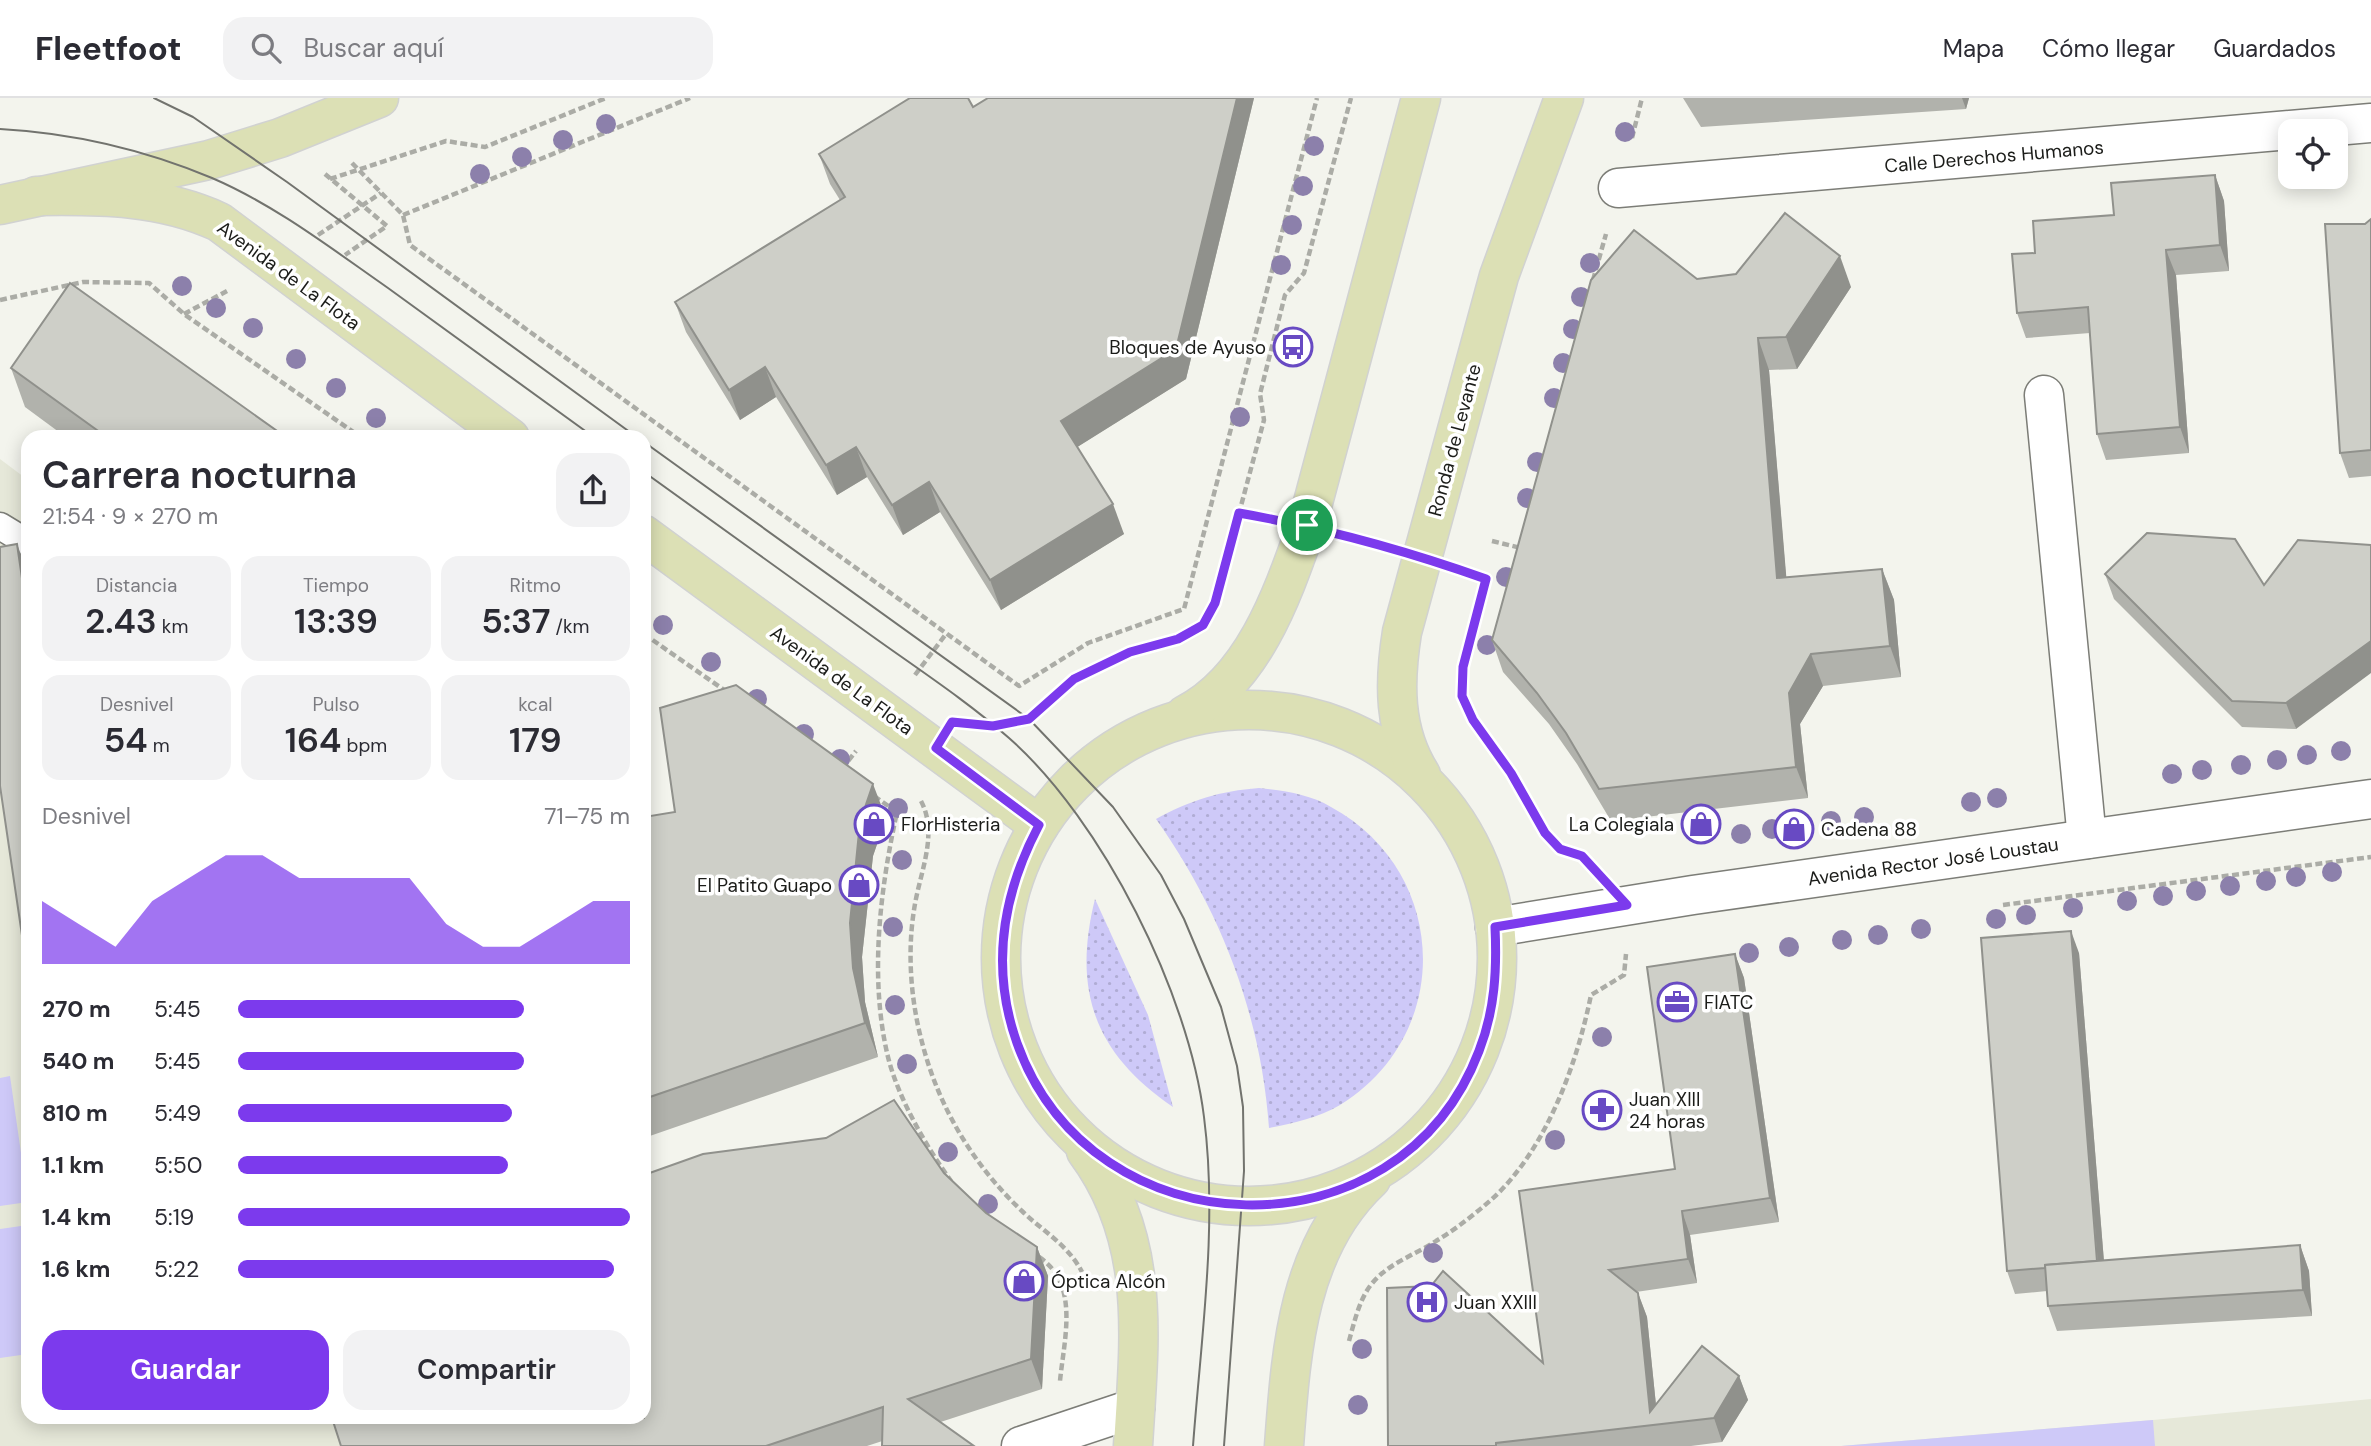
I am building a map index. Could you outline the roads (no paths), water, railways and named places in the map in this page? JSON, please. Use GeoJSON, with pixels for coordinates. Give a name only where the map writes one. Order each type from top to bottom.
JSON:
{"type":"FeatureCollection","features":[{"type":"Feature","properties":{"kind":"main road"},"geometry":{"type":"LineString","coordinates":[[0,205],[36,195],[209,160],[314,124],[379,98]]}},
{"type":"Feature","properties":{"kind":"main road"},"geometry":{"type":"LineString","coordinates":[[1133,1446],[1140,1314],[1135,1269],[1116,1204],[1104,1179],[1036,1085],[1011,1027],[1003,987],[1001,951],[1005,915],[1013,882],[1039,825],[1062,796],[1107,754],[1192,711],[1213,695],[1234,674],[1251,650],[1284,586],[1307,525],[1421,98]]}},
{"type":"Feature","properties":{"kind":"main road"},"geometry":{"type":"LineString","coordinates":[[1499,276],[1543,98]]}},
{"type":"Feature","properties":{"kind":"main road","name":"Ronda de Levante"},"geometry":{"type":"LineString","coordinates":[[1428,786],[1411,759],[1403,736],[1396,690],[1402,632],[1499,276],[1564,98]]}},
{"type":"Feature","properties":{"kind":"main road","name":"Avenida de La Flota"},"geometry":{"type":"LineString","coordinates":[[36,195],[139,199],[192,210],[219,222],[499,430]]}},
{"type":"Feature","properties":{"kind":"main road","name":"Avenida de La Flota"},"geometry":{"type":"LineString","coordinates":[[651,541],[1039,825]]}},
{"type":"Feature","properties":{"kind":"main road"},"geometry":{"type":"LineString","coordinates":[[1170,722],[1237,709],[1301,715],[1333,724],[1372,743],[1401,762],[1428,786],[1450,811],[1478,864],[1495,927],[1495,988],[1479,1052],[1447,1109],[1407,1149],[1382,1168],[1347,1205],[1306,1286],[1296,1321],[1290,1362],[1284,1446]]}},
{"type":"Feature","properties":{"kind":"main road"},"geometry":{"type":"LineString","coordinates":[[1072,1132],[1095,1153],[1138,1180],[1179,1197],[1209,1203],[1255,1207],[1293,1203],[1328,1194],[1382,1168]]}},
{"type":"Feature","properties":{"kind":"street","name":"Calle Derechos Humanos"},"geometry":{"type":"LineString","coordinates":[[1618,188],[2371,123]]}},
{"type":"Feature","properties":{"kind":"street"},"geometry":{"type":"LineString","coordinates":[[2044,395],[2087,839]]}},
{"type":"Feature","properties":{"kind":"street","name":"Avenida Rector José Loustau"},"geometry":{"type":"LineString","coordinates":[[1495,927],[1627,905],[2371,799]]}},
{"type":"Feature","properties":{"kind":"street"},"geometry":{"type":"LineString","coordinates":[[1021,1446],[1135,1408]]}},
{"type":"Feature","properties":{"kind":"lane"},"geometry":{"type":"LineString","coordinates":[[0,526],[21,539]]}},
{"type":"Feature","properties":{"kind":"tram line"},"geometry":{"type":"LineString","coordinates":[[154,98],[193,117],[287,182],[627,430]]}},
{"type":"Feature","properties":{"kind":"tram line"},"geometry":{"type":"LineString","coordinates":[[0,129],[54,134],[108,144],[187,168],[235,189],[281,214],[324,243],[584,430]]}},
{"type":"Feature","properties":{"kind":"tram line"},"geometry":{"type":"LineString","coordinates":[[651,447],[1029,719],[1113,807],[1161,875],[1184,919],[1221,1007],[1237,1066],[1243,1107],[1244,1171],[1224,1446]]}},
{"type":"Feature","properties":{"kind":"tram line"},"geometry":{"type":"LineString","coordinates":[[651,477],[942,686],[1009,738],[1044,773],[1077,815],[1136,912],[1180,1018],[1195,1069],[1204,1117],[1208,1158],[1209,1240],[1193,1446]]}},
{"type":"Feature","properties":{"kind":"place","name":"Bloques de Ayuso"},"geometry":{"type":"Point","coordinates":[1293,347]}},
{"type":"Feature","properties":{"kind":"place","name":"FlorHisteria"},"geometry":{"type":"Point","coordinates":[874,824]}},
{"type":"Feature","properties":{"kind":"place","name":"La Colegiala"},"geometry":{"type":"Point","coordinates":[1701,824]}},
{"type":"Feature","properties":{"kind":"place","name":"Cadena 88"},"geometry":{"type":"Point","coordinates":[1794,829]}},
{"type":"Feature","properties":{"kind":"place","name":"El Patito Guapo"},"geometry":{"type":"Point","coordinates":[859,885]}},
{"type":"Feature","properties":{"kind":"place","name":"FIATC"},"geometry":{"type":"Point","coordinates":[1677,1002]}},
{"type":"Feature","properties":{"kind":"place","name":"Juan XIII 24 horas"},"geometry":{"type":"Point","coordinates":[1602,1110]}},
{"type":"Feature","properties":{"kind":"place","name":"Óptica Alcón"},"geometry":{"type":"Point","coordinates":[1024,1281]}},
{"type":"Feature","properties":{"kind":"place","name":"Juan XXIII"},"geometry":{"type":"Point","coordinates":[1427,1302]}}]}
